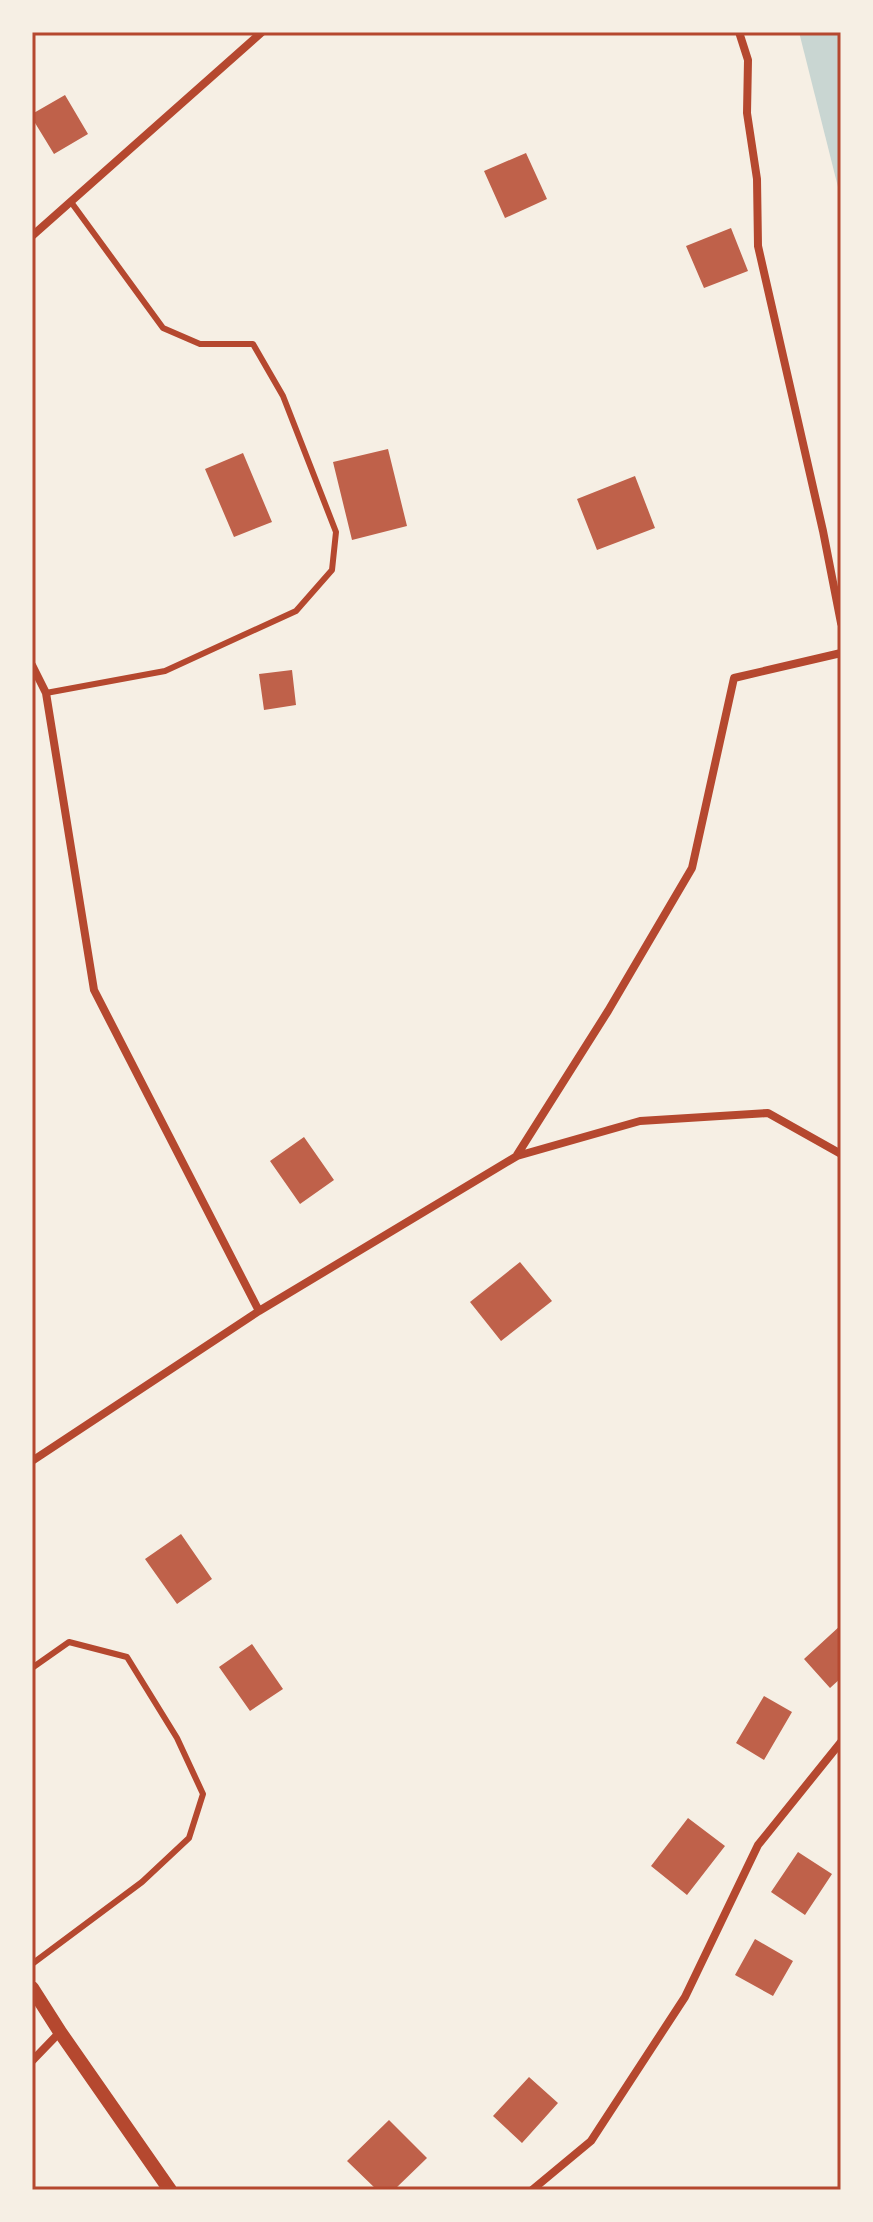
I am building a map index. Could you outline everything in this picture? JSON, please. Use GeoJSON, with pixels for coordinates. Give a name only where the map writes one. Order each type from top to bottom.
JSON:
{"type":"FeatureCollection","features":[{"type":"Feature","properties":{"kind":"street"},"geometry":{"type":"LineString","coordinates":[[32,236],[262,32]]}},
{"type":"Feature","properties":{"kind":"street"},"geometry":{"type":"LineString","coordinates":[[739,32],[748,60],[747,113],[757,179],[758,246],[841,623]]}},
{"type":"Feature","properties":{"kind":"street"},"geometry":{"type":"LineString","coordinates":[[517,1156],[608,1011],[692,868],[734,678],[841,653]]}},
{"type":"Feature","properties":{"kind":"street"},"geometry":{"type":"LineString","coordinates":[[32,665],[46,693],[94,990],[259,1311]]}},
{"type":"Feature","properties":{"kind":"street"},"geometry":{"type":"LineString","coordinates":[[32,1461],[259,1311],[517,1156],[640,1121],[768,1113],[841,1154]]}},
{"type":"Feature","properties":{"kind":"street"},"geometry":{"type":"LineString","coordinates":[[532,2190],[591,2141],[685,1997],[758,1845],[841,1742]]}},
{"type":"Feature","properties":{"kind":"street"},"geometry":{"type":"LineString","coordinates":[[32,1988],[170,2190]]}},
{"type":"Feature","properties":{"kind":"street"},"geometry":{"type":"LineString","coordinates":[[32,2061],[60,2032]]}},
{"type":"Feature","properties":{"kind":"lane"},"geometry":{"type":"LineString","coordinates":[[46,693],[165,671],[296,611],[332,570],[336,532],[283,396],[253,344],[200,344],[163,328],[71,202]]}},
{"type":"Feature","properties":{"kind":"lane"},"geometry":{"type":"LineString","coordinates":[[32,1668],[69,1642],[127,1657],[177,1738],[203,1794],[189,1838],[142,1882],[32,1964]]}},
{"type":"Feature","properties":{"kind":"shaded area"},"geometry":{"type":"Polygon","coordinates":[[[799,32],[841,32],[841,199],[799,32]]]}},
{"type":"Feature","properties":{"kind":"building"},"geometry":{"type":"Polygon","coordinates":[[[65,95],[88,134],[54,154],[32,114],[65,95]]]}},
{"type":"Feature","properties":{"kind":"building"},"geometry":{"type":"Polygon","coordinates":[[[526,153],[547,199],[505,218],[484,171],[526,153]]]}},
{"type":"Feature","properties":{"kind":"building"},"geometry":{"type":"Polygon","coordinates":[[[731,228],[748,271],[704,288],[686,246],[731,228]]]}},
{"type":"Feature","properties":{"kind":"building"},"geometry":{"type":"Polygon","coordinates":[[[388,449],[407,526],[352,540],[333,462],[388,449]]]}},
{"type":"Feature","properties":{"kind":"building"},"geometry":{"type":"Polygon","coordinates":[[[243,453],[272,522],[234,537],[205,469],[243,453]]]}},
{"type":"Feature","properties":{"kind":"building"},"geometry":{"type":"Polygon","coordinates":[[[635,476],[655,528],[597,550],[577,499],[635,476]]]}},
{"type":"Feature","properties":{"kind":"building"},"geometry":{"type":"Polygon","coordinates":[[[292,670],[296,705],[264,710],[259,674],[292,670]]]}},
{"type":"Feature","properties":{"kind":"building"},"geometry":{"type":"Polygon","coordinates":[[[304,1137],[334,1180],[300,1204],[270,1161],[304,1137]]]}},
{"type":"Feature","properties":{"kind":"building"},"geometry":{"type":"Polygon","coordinates":[[[520,1262],[552,1301],[501,1341],[470,1302],[520,1262]]]}},
{"type":"Feature","properties":{"kind":"building"},"geometry":{"type":"Polygon","coordinates":[[[181,1534],[212,1579],[177,1604],[145,1559],[181,1534]]]}},
{"type":"Feature","properties":{"kind":"building"},"geometry":{"type":"Polygon","coordinates":[[[841,1625],[841,1678],[830,1688],[804,1659],[841,1625]]]}},
{"type":"Feature","properties":{"kind":"building"},"geometry":{"type":"Polygon","coordinates":[[[252,1644],[283,1689],[250,1711],[219,1667],[252,1644]]]}},
{"type":"Feature","properties":{"kind":"building"},"geometry":{"type":"Polygon","coordinates":[[[764,1696],[792,1712],[764,1760],[736,1743],[764,1696]]]}},
{"type":"Feature","properties":{"kind":"building"},"geometry":{"type":"Polygon","coordinates":[[[688,1818],[725,1846],[687,1895],[651,1866],[688,1818]]]}},
{"type":"Feature","properties":{"kind":"building"},"geometry":{"type":"Polygon","coordinates":[[[798,1852],[832,1874],[805,1915],[771,1892],[798,1852]]]}},
{"type":"Feature","properties":{"kind":"building"},"geometry":{"type":"Polygon","coordinates":[[[755,1939],[793,1961],[773,1996],[735,1975],[755,1939]]]}},
{"type":"Feature","properties":{"kind":"building"},"geometry":{"type":"Polygon","coordinates":[[[529,2077],[558,2103],[522,2143],[493,2116],[529,2077]]]}},
{"type":"Feature","properties":{"kind":"building"},"geometry":{"type":"Polygon","coordinates":[[[389,2120],[427,2158],[394,2190],[377,2190],[347,2161],[389,2120]]]}}]}
